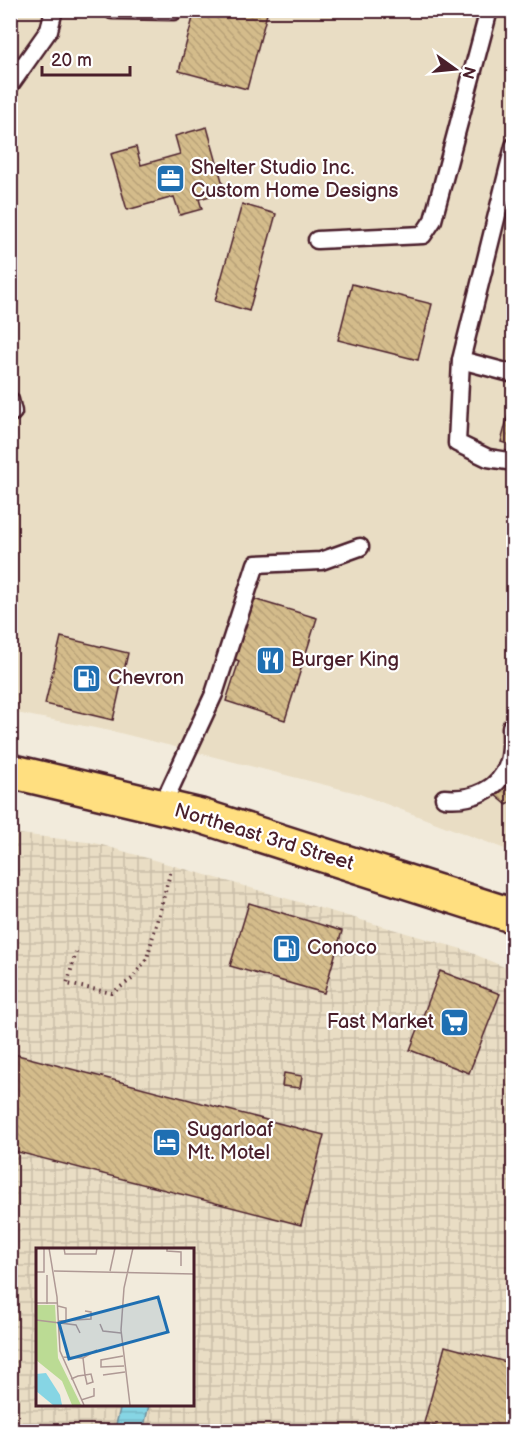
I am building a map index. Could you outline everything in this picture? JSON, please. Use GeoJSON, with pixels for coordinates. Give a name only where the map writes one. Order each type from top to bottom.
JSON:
{"type":"FeatureCollection","features":[{"type":"Feature","properties":{"kind":"main road","name":"Northeast 3rd Street"},"geometry":{"type":"LineString","coordinates":[[10,771],[162,806],[224,823],[513,916]]}},
{"type":"Feature","properties":{"kind":"lane"},"geometry":{"type":"LineString","coordinates":[[10,85],[49,30],[54,10]]}},
{"type":"Feature","properties":{"kind":"lane"},"geometry":{"type":"LineString","coordinates":[[112,10],[174,11]]}},
{"type":"Feature","properties":{"kind":"lane"},"geometry":{"type":"LineString","coordinates":[[317,240],[423,235],[433,220],[489,10]]}},
{"type":"Feature","properties":{"kind":"lane"},"geometry":{"type":"LineString","coordinates":[[513,146],[461,360],[457,443],[488,458],[513,462]]}},
{"type":"Feature","properties":{"kind":"lane"},"geometry":{"type":"LineString","coordinates":[[461,360],[513,374]]}},
{"type":"Feature","properties":{"kind":"lane"},"geometry":{"type":"LineString","coordinates":[[162,806],[214,694],[256,564],[321,561],[360,547]]}},
{"type":"Feature","properties":{"kind":"lane"},"geometry":{"type":"LineString","coordinates":[[444,798],[459,800],[483,793],[503,777],[509,760],[511,727]]}},
{"type":"Feature","properties":{"kind":"path"},"geometry":{"type":"LineString","coordinates":[[75,952],[67,984],[112,993],[132,979],[147,958],[171,870]]}},
{"type":"Feature","properties":{"kind":"shaded area"},"geometry":{"type":"Polygon","coordinates":[[[10,11],[513,11],[513,852],[357,793],[116,732],[11,712],[10,11]]]}},
{"type":"Feature","properties":{"kind":"shaded area"},"geometry":{"type":"Polygon","coordinates":[[[11,833],[95,843],[465,950],[513,971],[513,1431],[11,1432],[11,833]]]}},
{"type":"Feature","properties":{"kind":"water"},"geometry":{"type":"Polygon","coordinates":[[[121,1406],[149,1406],[143,1431],[115,1428],[121,1406]]]}},
{"type":"Feature","properties":{"kind":"building"},"geometry":{"type":"Polygon","coordinates":[[[195,10],[268,10],[247,89],[179,71],[195,10]]]}},
{"type":"Feature","properties":{"kind":"building","name":"Shelter Studio Inc. Custom Home Designs"},"geometry":{"type":"Polygon","coordinates":[[[207,127],[225,192],[199,199],[202,209],[180,215],[174,197],[127,210],[111,154],[136,147],[141,165],[180,154],[175,136],[207,127]]]}},
{"type":"Feature","properties":{"kind":"building"},"geometry":{"type":"Polygon","coordinates":[[[242,204],[276,214],[249,311],[215,301],[242,204]]]}},
{"type":"Feature","properties":{"kind":"building"},"geometry":{"type":"Polygon","coordinates":[[[352,284],[432,304],[418,360],[338,340],[352,284]]]}},
{"type":"Feature","properties":{"kind":"building"},"geometry":{"type":"Polygon","coordinates":[[[511,404],[514,405],[514,446],[501,442],[511,404]]]}},
{"type":"Feature","properties":{"kind":"building","name":"Burger King"},"geometry":{"type":"Polygon","coordinates":[[[250,598],[317,618],[285,720],[226,701],[239,661],[232,658],[250,598]]]}},
{"type":"Feature","properties":{"kind":"building","name":"Chevron"},"geometry":{"type":"Polygon","coordinates":[[[61,637],[128,653],[113,720],[45,704],[61,637]]]}},
{"type":"Feature","properties":{"kind":"building"},"geometry":{"type":"Polygon","coordinates":[[[513,773],[514,797],[507,805],[495,795],[513,773]]]}},
{"type":"Feature","properties":{"kind":"building","name":"Conoco"},"geometry":{"type":"Polygon","coordinates":[[[249,903],[342,931],[324,993],[230,966],[249,903]]]}},
{"type":"Feature","properties":{"kind":"building","name":"Fast Market"},"geometry":{"type":"Polygon","coordinates":[[[440,971],[500,994],[469,1073],[410,1050],[440,971]]]}},
{"type":"Feature","properties":{"kind":"building","name":"Sugarloaf Mt. Motel"},"geometry":{"type":"Polygon","coordinates":[[[10,1053],[324,1135],[301,1225],[10,1150],[10,1053]]]}},
{"type":"Feature","properties":{"kind":"building"},"geometry":{"type":"Polygon","coordinates":[[[284,1073],[302,1076],[300,1088],[282,1086],[284,1073]]]}},
{"type":"Feature","properties":{"kind":"building"},"geometry":{"type":"Polygon","coordinates":[[[445,1346],[514,1364],[514,1432],[457,1432],[424,1423],[445,1346]]]}},
{"type":"Feature","properties":{"kind":"place","name":"Shelter Studio Inc. Custom Home Designs"},"geometry":{"type":"Point","coordinates":[170,179]}},
{"type":"Feature","properties":{"kind":"place","name":"Burger King"},"geometry":{"type":"Point","coordinates":[270,660]}},
{"type":"Feature","properties":{"kind":"place","name":"Chevron"},"geometry":{"type":"Point","coordinates":[87,678]}},
{"type":"Feature","properties":{"kind":"place","name":"Conoco"},"geometry":{"type":"Point","coordinates":[286,948]}},
{"type":"Feature","properties":{"kind":"place","name":"Fast Market"},"geometry":{"type":"Point","coordinates":[455,1022]}},
{"type":"Feature","properties":{"kind":"place","name":"Sugarloaf Mt. Motel"},"geometry":{"type":"Point","coordinates":[166,1142]}}]}
